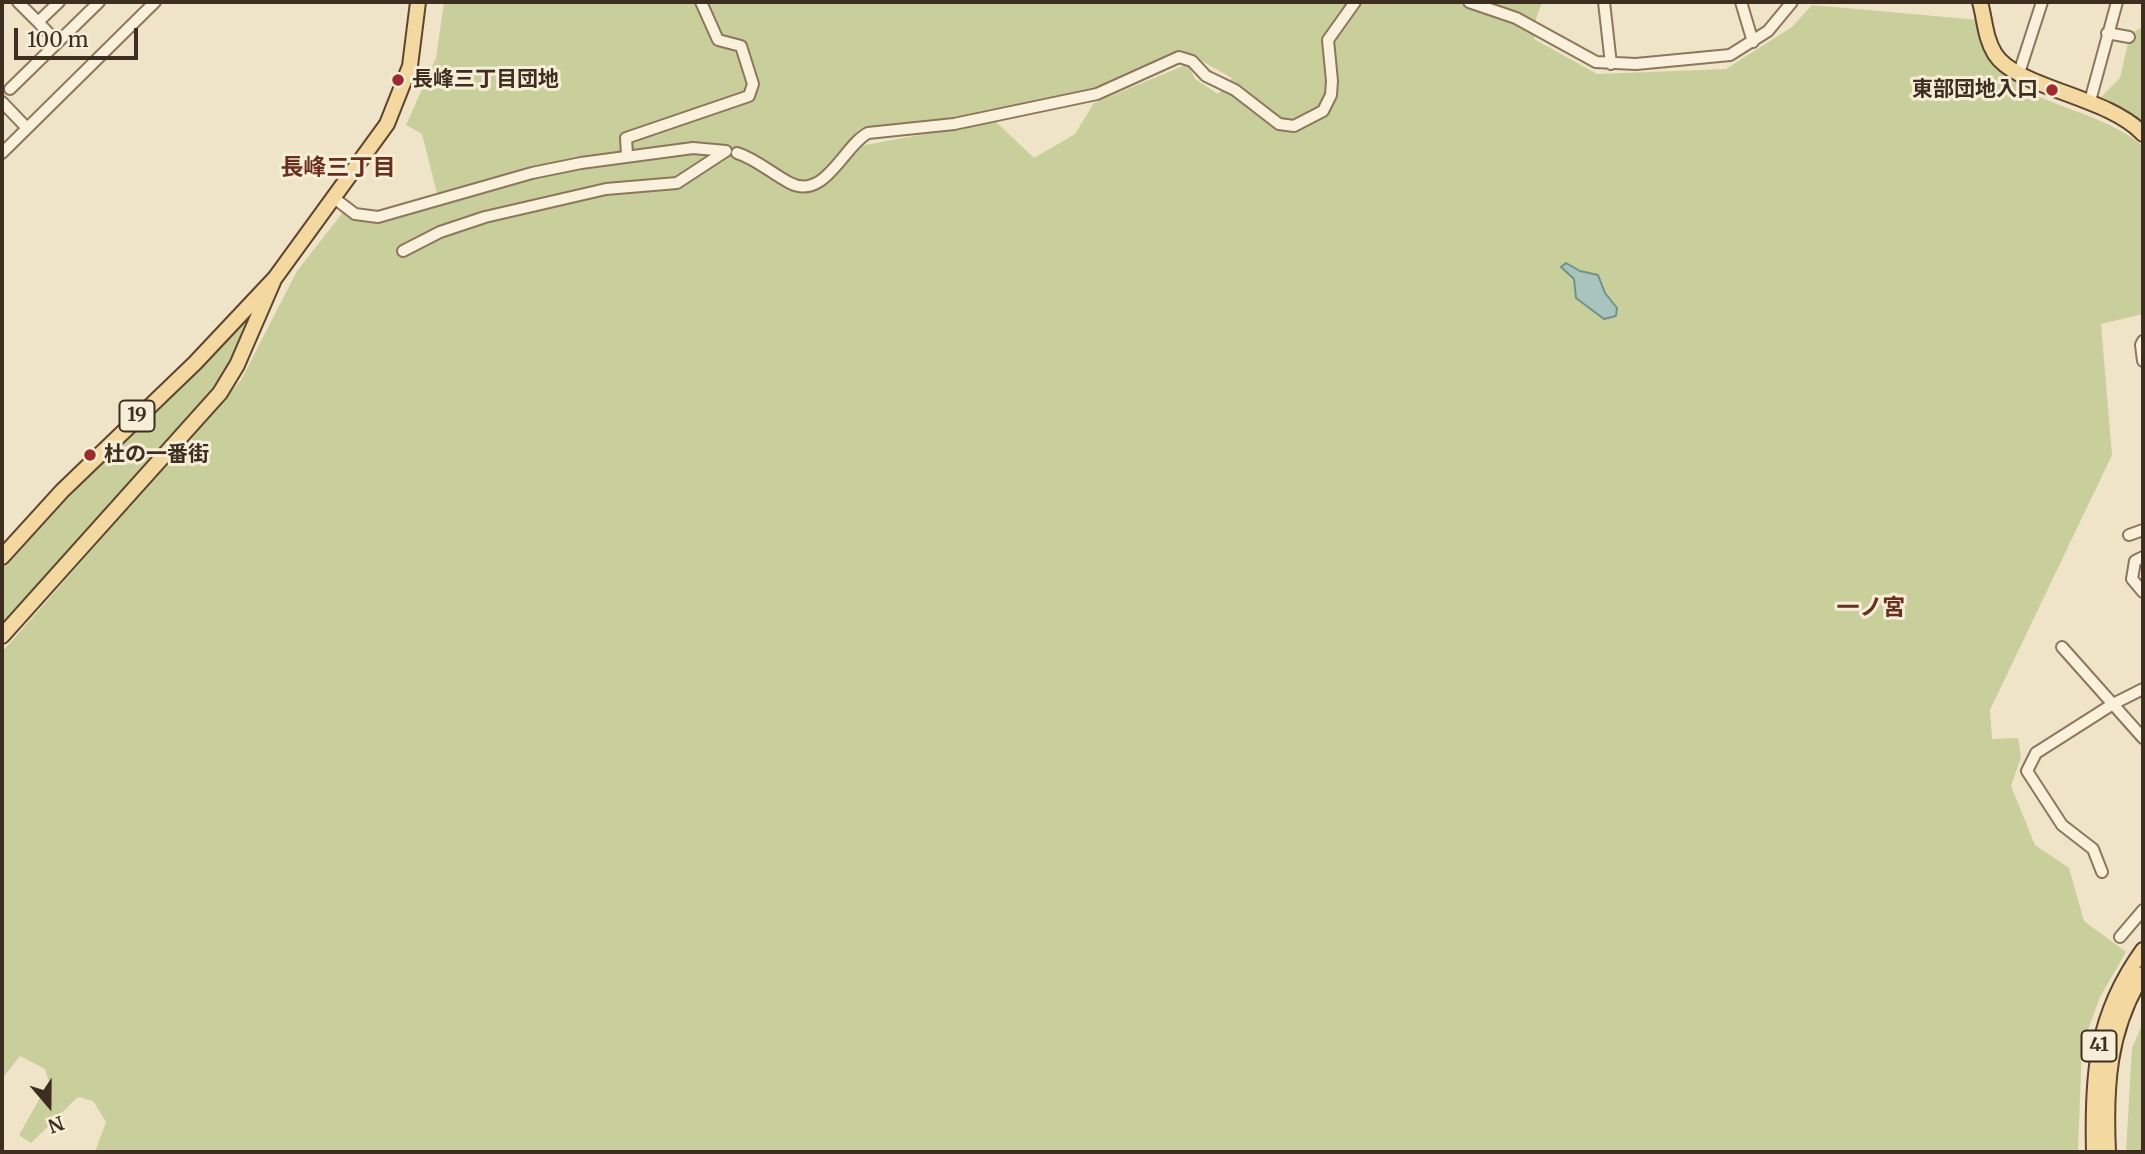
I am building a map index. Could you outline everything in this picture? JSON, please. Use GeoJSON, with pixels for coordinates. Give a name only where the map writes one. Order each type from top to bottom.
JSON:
{"type":"FeatureCollection","features":[{"type":"Feature","properties":{"kind":"main road","name":"19"},"geometry":{"type":"LineString","coordinates":[[2,557],[71,482],[195,363],[275,278],[382,133],[397,105],[412,54],[418,2]]}},
{"type":"Feature","properties":{"kind":"main road"},"geometry":{"type":"LineString","coordinates":[[1980,2],[1988,39],[2004,65],[2123,117],[2143,134]]}},
{"type":"Feature","properties":{"kind":"main road","name":"19"},"geometry":{"type":"LineString","coordinates":[[2,636],[220,393],[237,365],[275,278]]}},
{"type":"Feature","properties":{"kind":"main road","name":"41"},"geometry":{"type":"LineString","coordinates":[[2094,1152],[2094,1072],[2099,1043],[2118,991],[2143,950]]}},
{"type":"Feature","properties":{"kind":"main road","name":"41"},"geometry":{"type":"LineString","coordinates":[[2108,1152],[2106,1091],[2110,1054],[2121,1017],[2143,974]]}},
{"type":"Feature","properties":{"kind":"street"},"geometry":{"type":"LineString","coordinates":[[18,2],[58,42]]}},
{"type":"Feature","properties":{"kind":"street"},"geometry":{"type":"LineString","coordinates":[[38,22],[59,2]]}},
{"type":"Feature","properties":{"kind":"street"},"geometry":{"type":"LineString","coordinates":[[9,89],[99,2]]}},
{"type":"Feature","properties":{"kind":"street"},"geometry":{"type":"LineString","coordinates":[[2,153],[155,2]]}},
{"type":"Feature","properties":{"kind":"street"},"geometry":{"type":"LineString","coordinates":[[627,155],[626,138],[750,96],[753,85],[741,46],[718,40],[701,2]]}},
{"type":"Feature","properties":{"kind":"street"},"geometry":{"type":"LineString","coordinates":[[737,153],[790,183],[805,185],[830,174],[860,137],[868,133],[954,124],[1097,94],[1179,57],[1192,61],[1206,76],[1235,90],[1279,124],[1294,126],[1323,111],[1331,95],[1328,40],[1355,2]]}},
{"type":"Feature","properties":{"kind":"street"},"geometry":{"type":"LineString","coordinates":[[1469,2],[1516,18],[1589,60],[1611,64],[1718,58],[1753,42],[1778,23],[1792,2]]}},
{"type":"Feature","properties":{"kind":"street"},"geometry":{"type":"LineString","coordinates":[[1604,2],[1611,64]]}},
{"type":"Feature","properties":{"kind":"street"},"geometry":{"type":"LineString","coordinates":[[1741,2],[1753,42]]}},
{"type":"Feature","properties":{"kind":"street"},"geometry":{"type":"LineString","coordinates":[[2019,73],[2042,2]]}},
{"type":"Feature","properties":{"kind":"street"},"geometry":{"type":"LineString","coordinates":[[2090,101],[2117,2]]}},
{"type":"Feature","properties":{"kind":"street"},"geometry":{"type":"LineString","coordinates":[[2107,33],[2129,37]]}},
{"type":"Feature","properties":{"kind":"street"},"geometry":{"type":"LineString","coordinates":[[2,102],[26,127]]}},
{"type":"Feature","properties":{"kind":"street"},"geometry":{"type":"LineString","coordinates":[[334,198],[355,214],[377,217],[532,173],[627,155],[693,148],[726,151],[677,183],[606,189],[485,217],[440,232],[402,251]]}},
{"type":"Feature","properties":{"kind":"street"},"geometry":{"type":"LineString","coordinates":[[2143,341],[2143,361]]}},
{"type":"Feature","properties":{"kind":"street"},"geometry":{"type":"LineString","coordinates":[[2129,535],[2143,530]]}},
{"type":"Feature","properties":{"kind":"street"},"geometry":{"type":"LineString","coordinates":[[2143,557],[2135,561],[2132,579],[2143,592]]}},
{"type":"Feature","properties":{"kind":"street"},"geometry":{"type":"LineString","coordinates":[[2062,647],[2143,738]]}},
{"type":"Feature","properties":{"kind":"street"},"geometry":{"type":"LineString","coordinates":[[2102,872],[2093,849],[2062,825],[2027,771],[2036,752],[2113,704],[2143,689]]}},
{"type":"Feature","properties":{"kind":"street"},"geometry":{"type":"LineString","coordinates":[[2120,937],[2143,909]]}},
{"type":"Feature","properties":{"kind":"green space"},"geometry":{"type":"Polygon","coordinates":[[[444,2],[1457,2],[1472,10],[1475,2],[1542,2],[1536,19],[1534,39],[1597,74],[1726,69],[1792,27],[1812,5],[1979,20],[1988,50],[2003,72],[2023,88],[2119,130],[2143,146],[2143,314],[2101,324],[2112,455],[1990,710],[1992,739],[2018,738],[2021,757],[2011,786],[2035,845],[2069,868],[2084,921],[2126,952],[2100,997],[2082,1046],[2078,1152],[95,1152],[106,1122],[93,1101],[78,1097],[31,1143],[19,1135],[49,1082],[45,1069],[20,1056],[2,1079],[2,652],[241,380],[297,271],[344,211],[368,219],[380,219],[404,216],[440,205],[422,134],[406,125],[436,58],[444,2]],[[1182,50],[1093,91],[996,112],[859,129],[847,144],[860,146],[995,121],[1034,158],[1075,134],[1094,103],[1178,68],[1188,64],[1195,79],[1218,94],[1232,78],[1182,50]]]}},
{"type":"Feature","properties":{"kind":"green space"},"geometry":{"type":"Polygon","coordinates":[[[2143,27],[2143,122],[2126,109],[2101,97],[2120,78],[2130,34],[2143,27]]]}},
{"type":"Feature","properties":{"kind":"green space"},"geometry":{"type":"Polygon","coordinates":[[[255,301],[261,306],[223,381],[2,628],[2,565],[67,491],[255,301]]]}},
{"type":"Feature","properties":{"kind":"green space"},"geometry":{"type":"Polygon","coordinates":[[[2143,1023],[2143,1152],[2126,1152],[2132,1048],[2143,1023]]]}},
{"type":"Feature","properties":{"kind":"water"},"geometry":{"type":"Polygon","coordinates":[[[1566,263],[1580,271],[1598,275],[1605,293],[1617,308],[1616,316],[1604,319],[1576,298],[1574,279],[1561,267],[1566,263]]]}},
{"type":"Feature","properties":{"kind":"place","name":"長峰三丁目団地"},"geometry":{"type":"Point","coordinates":[398,80]}},
{"type":"Feature","properties":{"kind":"place","name":"東部団地入口"},"geometry":{"type":"Point","coordinates":[2052,90]}},
{"type":"Feature","properties":{"kind":"place","name":"杜の一番街"},"geometry":{"type":"Point","coordinates":[90,455]}},
{"type":"Feature","properties":{"kind":"district","name":"長峰三丁目"},"geometry":{"type":"Point","coordinates":[338,168]}},
{"type":"Feature","properties":{"kind":"district","name":"一ノ宮"},"geometry":{"type":"Point","coordinates":[1871,608]}}]}
